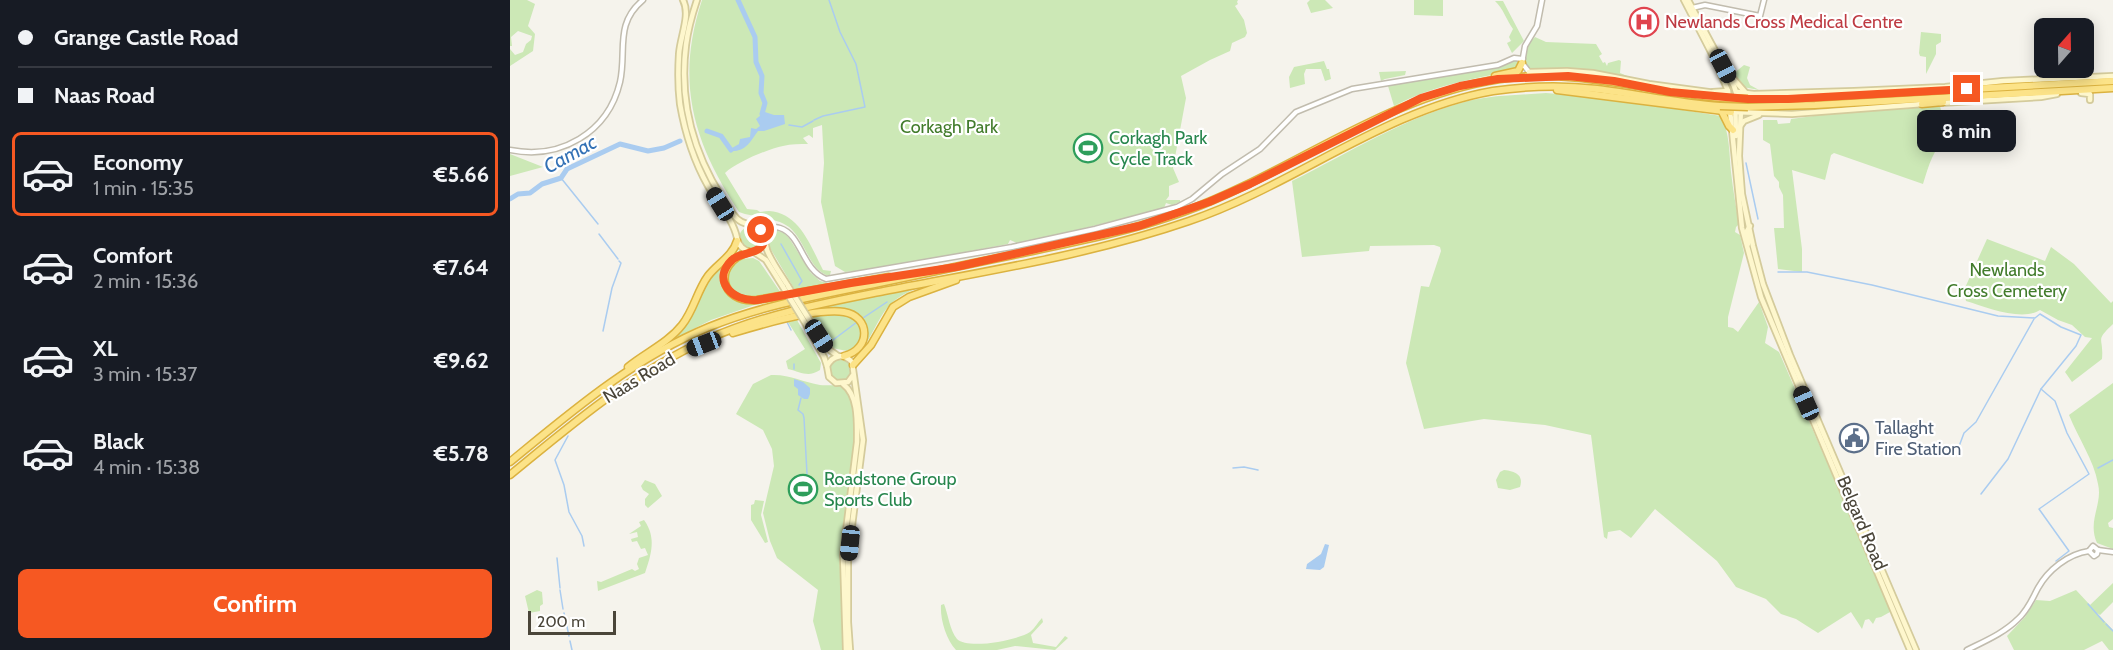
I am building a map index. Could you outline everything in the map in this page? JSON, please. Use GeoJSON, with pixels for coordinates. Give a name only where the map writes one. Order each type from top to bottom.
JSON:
{"type":"FeatureCollection","features":[{"type":"Feature","properties":{"kind":"highway"},"geometry":{"type":"LineString","coordinates":[[1460,86],[1476,80],[1518,71],[1522,61]]}},
{"type":"Feature","properties":{"kind":"highway"},"geometry":{"type":"LineString","coordinates":[[1514,77],[1565,73],[1623,79]]}},
{"type":"Feature","properties":{"kind":"highway","name":"Naas Road"},"geometry":{"type":"LineString","coordinates":[[510,462],[590,398],[653,355],[707,328],[747,313],[812,296],[1116,233],[1182,212],[1250,184],[1409,104],[1460,86],[1514,77],[1544,75],[1590,78],[1670,92],[1810,98],[2023,85],[2113,83]]}},
{"type":"Feature","properties":{"kind":"highway"},"geometry":{"type":"LineString","coordinates":[[2104,92],[2113,83]]}},
{"type":"Feature","properties":{"kind":"highway","name":"Naas Road"},"geometry":{"type":"LineString","coordinates":[[510,475],[611,394],[657,365],[729,331],[789,311],[1137,238],[1193,220],[1254,194],[1412,115],[1464,97],[1517,88],[1558,86],[1595,89],[1721,109],[1974,96],[2113,83]]}},
{"type":"Feature","properties":{"kind":"highway"},"geometry":{"type":"LineString","coordinates":[[1945,87],[2023,85]]}},
{"type":"Feature","properties":{"kind":"highway"},"geometry":{"type":"LineString","coordinates":[[1922,104],[1974,96]]}},
{"type":"Feature","properties":{"kind":"highway"},"geometry":{"type":"LineString","coordinates":[[1721,109],[1736,113]]}},
{"type":"Feature","properties":{"kind":"highway"},"geometry":{"type":"LineString","coordinates":[[1721,109],[1729,126],[1737,129]]}},
{"type":"Feature","properties":{"kind":"highway"},"geometry":{"type":"LineString","coordinates":[[590,398],[682,326],[690,315],[707,277],[733,251],[737,239]]}},
{"type":"Feature","properties":{"kind":"highway"},"geometry":{"type":"LineString","coordinates":[[751,252],[733,258],[724,276],[727,288],[743,300],[757,300],[956,267]]}},
{"type":"Feature","properties":{"kind":"highway"},"geometry":{"type":"LineString","coordinates":[[854,365],[871,345],[888,314],[901,301],[980,272]]}},
{"type":"Feature","properties":{"kind":"highway"},"geometry":{"type":"LineString","coordinates":[[682,352],[760,325],[846,312],[856,317],[865,332],[864,340],[858,351],[841,356]]}},
{"type":"Feature","properties":{"kind":"main road"},"geometry":{"type":"LineString","coordinates":[[683,0],[687,9],[679,54],[679,91],[688,141],[701,172],[728,218],[740,247],[766,260],[785,286]]}},
{"type":"Feature","properties":{"kind":"main road"},"geometry":{"type":"LineString","coordinates":[[696,0],[684,55],[686,106],[697,150],[716,188],[734,216],[742,224],[756,226],[761,230],[768,253],[809,325],[827,348],[854,365],[853,375],[862,440],[848,557],[848,650]]}},
{"type":"Feature","properties":{"kind":"main road"},"geometry":{"type":"LineString","coordinates":[[1686,0],[1741,95]]}},
{"type":"Feature","properties":{"kind":"main road","name":"Belgard Road"},"geometry":{"type":"LineString","coordinates":[[1686,0],[1725,82],[1736,113],[1744,201],[1745,221],[1742,228]]}},
{"type":"Feature","properties":{"kind":"main road"},"geometry":{"type":"LineString","coordinates":[[1723,66],[1741,95]]}},
{"type":"Feature","properties":{"kind":"main road"},"geometry":{"type":"LineString","coordinates":[[1529,72],[1580,71],[1720,94],[1728,92]]}},
{"type":"Feature","properties":{"kind":"main road","name":"Naas Road"},"geometry":{"type":"LineString","coordinates":[[1741,95],[1945,87],[2003,81],[2113,83]]}},
{"type":"Feature","properties":{"kind":"main road"},"geometry":{"type":"LineString","coordinates":[[1720,94],[1725,82]]}},
{"type":"Feature","properties":{"kind":"main road"},"geometry":{"type":"LineString","coordinates":[[1713,92],[1741,95]]}},
{"type":"Feature","properties":{"kind":"main road"},"geometry":{"type":"LineString","coordinates":[[1735,153],[1736,113],[1792,114],[2086,93],[2090,94],[2090,100]]}},
{"type":"Feature","properties":{"kind":"main road","name":"Belgard Road"},"geometry":{"type":"LineString","coordinates":[[1741,95],[1736,113],[1735,153],[1742,228],[1764,303],[1916,650]]}},
{"type":"Feature","properties":{"kind":"main road"},"geometry":{"type":"LineString","coordinates":[[1737,129],[1744,121],[1761,114]]}},
{"type":"Feature","properties":{"kind":"main road","name":"Belgard Road"},"geometry":{"type":"LineString","coordinates":[[1744,201],[1763,284],[1910,650]]}},
{"type":"Feature","properties":{"kind":"main road"},"geometry":{"type":"LineString","coordinates":[[737,239],[741,229],[747,225]]}},
{"type":"Feature","properties":{"kind":"main road","name":"Belgard Road"},"geometry":{"type":"LineString","coordinates":[[1748,252],[1747,231],[1750,226]]}},
{"type":"Feature","properties":{"kind":"main road"},"geometry":{"type":"LineString","coordinates":[[751,252],[761,247],[764,237]]}},
{"type":"Feature","properties":{"kind":"main road"},"geometry":{"type":"LineString","coordinates":[[809,325],[824,357],[827,375],[836,383],[849,388],[857,427],[843,555],[848,650]]}},
{"type":"Feature","properties":{"kind":"main road"},"geometry":{"type":"LineString","coordinates":[[827,366],[831,360],[841,356]]}},
{"type":"Feature","properties":{"kind":"main road"},"geometry":{"type":"LineString","coordinates":[[843,384],[853,375]]}},
{"type":"Feature","properties":{"kind":"street"},"geometry":{"type":"LineString","coordinates":[[510,150],[530,153],[560,148],[582,138],[600,122],[612,103],[620,82],[624,30],[633,11],[644,0]]}},
{"type":"Feature","properties":{"kind":"street"},"geometry":{"type":"LineString","coordinates":[[1522,61],[1525,46],[1537,26],[1542,0]]}},
{"type":"Feature","properties":{"kind":"street"},"geometry":{"type":"LineString","coordinates":[[1692,8],[1705,5],[1760,16],[1764,0]]}},
{"type":"Feature","properties":{"kind":"street"},"geometry":{"type":"LineString","coordinates":[[756,226],[780,228],[788,232],[813,271],[821,278],[832,280],[957,258],[1095,229],[1177,207],[1192,199],[1222,174],[1260,149],[1296,112],[1352,89],[1498,65],[1514,58],[1522,61],[1529,72]]}},
{"type":"Feature","properties":{"kind":"street"},"geometry":{"type":"LineString","coordinates":[[764,237],[771,227]]}},
{"type":"Feature","properties":{"kind":"street"},"geometry":{"type":"LineString","coordinates":[[1967,650],[2001,633],[2017,620],[2029,606],[2040,585],[2049,574],[2069,558],[2089,551],[2094,556],[2098,550],[2113,552]]}},
{"type":"Feature","properties":{"kind":"green space"},"geometry":{"type":"Polygon","coordinates":[[[510,0],[527,0],[535,4],[528,26],[535,34],[533,51],[510,66],[510,49],[515,55],[523,52],[532,36],[518,31],[511,37],[512,46],[510,46],[510,0]]]}},
{"type":"Feature","properties":{"kind":"green space","name":"Corkagh Park"},"geometry":{"type":"Polygon","coordinates":[[[702,0],[1238,0],[1235,6],[1244,20],[1247,33],[1245,37],[1232,43],[1230,51],[1181,76],[1186,98],[1173,168],[1179,182],[1169,186],[1169,196],[1166,200],[1180,200],[1180,202],[1172,205],[1166,203],[1164,208],[1017,243],[1010,240],[1008,244],[881,268],[845,272],[835,266],[821,202],[824,163],[822,125],[813,128],[813,138],[809,135],[803,138],[808,144],[789,145],[769,150],[745,160],[725,173],[747,209],[780,213],[797,224],[823,270],[831,271],[830,275],[826,275],[815,266],[789,227],[778,221],[739,212],[710,161],[693,110],[690,85],[690,58],[702,0]]]}},
{"type":"Feature","properties":{"kind":"green space"},"geometry":{"type":"Polygon","coordinates":[[[1310,0],[1325,0],[1333,8],[1311,13],[1307,3],[1310,0]]]}},
{"type":"Feature","properties":{"kind":"green space"},"geometry":{"type":"Polygon","coordinates":[[[1414,0],[1443,0],[1443,16],[1414,15],[1414,0]]]}},
{"type":"Feature","properties":{"kind":"green space"},"geometry":{"type":"Polygon","coordinates":[[[1495,1],[1503,1],[1524,41],[1512,53],[1507,43],[1511,41],[1509,37],[1513,29],[1495,1]]]}},
{"type":"Feature","properties":{"kind":"green space"},"geometry":{"type":"Polygon","coordinates":[[[1921,32],[1941,34],[1941,42],[1936,45],[1936,54],[1926,74],[1926,57],[1920,56],[1919,53],[1921,32]]]}},
{"type":"Feature","properties":{"kind":"green space"},"geometry":{"type":"Polygon","coordinates":[[[1535,37],[1546,42],[1596,44],[1602,54],[1599,56],[1603,63],[1605,62],[1607,66],[1608,63],[1621,61],[1620,73],[1632,78],[1580,71],[1531,71],[1527,68],[1526,55],[1529,44],[1535,37]]]}},
{"type":"Feature","properties":{"kind":"green space"},"geometry":{"type":"Polygon","coordinates":[[[1515,59],[1521,59],[1515,71],[1438,88],[1394,106],[1388,86],[1502,65],[1515,59]]]}},
{"type":"Feature","properties":{"kind":"green space"},"geometry":{"type":"Polygon","coordinates":[[[1324,61],[1331,79],[1325,81],[1321,69],[1306,69],[1305,84],[1290,88],[1289,77],[1294,67],[1324,61]]]}},
{"type":"Feature","properties":{"kind":"green space"},"geometry":{"type":"Polygon","coordinates":[[[1744,65],[1750,67],[1747,78],[1750,85],[1759,90],[1743,87],[1733,74],[1744,65]]]}},
{"type":"Feature","properties":{"kind":"green space"},"geometry":{"type":"Polygon","coordinates":[[[1406,71],[1405,75],[1381,81],[1379,72],[1406,71]]]}},
{"type":"Feature","properties":{"kind":"green space"},"geometry":{"type":"Polygon","coordinates":[[[1546,93],[1607,98],[1721,116],[1728,136],[1739,224],[1735,232],[1740,235],[1744,253],[1728,317],[1728,327],[1738,332],[1759,302],[1768,327],[1765,343],[1779,352],[1889,605],[1890,612],[1876,618],[1873,624],[1869,619],[1865,620],[1862,629],[1851,612],[1818,633],[1796,619],[1781,614],[1766,599],[1736,587],[1717,561],[1655,509],[1631,538],[1620,530],[1608,532],[1607,539],[1604,537],[1591,435],[1545,425],[1484,419],[1424,429],[1406,363],[1421,286],[1429,287],[1441,251],[1440,247],[1434,245],[1370,246],[1369,251],[1302,257],[1292,181],[1400,126],[1445,108],[1487,98],[1546,93]]]}},
{"type":"Feature","properties":{"kind":"green space"},"geometry":{"type":"Polygon","coordinates":[[[1940,106],[1943,110],[1948,135],[1935,152],[1923,184],[1834,153],[1831,155],[1825,180],[1792,170],[1802,249],[1802,272],[1778,269],[1774,228],[1784,228],[1783,195],[1779,182],[1774,176],[1770,144],[1763,140],[1763,120],[1777,120],[1778,124],[1790,123],[1791,119],[1821,115],[1940,106]]]}},
{"type":"Feature","properties":{"kind":"green space"},"geometry":{"type":"Polygon","coordinates":[[[510,154],[543,167],[510,176],[510,154]]]}},
{"type":"Feature","properties":{"kind":"green space"},"geometry":{"type":"Polygon","coordinates":[[[750,227],[758,230],[761,238],[758,246],[750,249],[742,246],[739,238],[742,230],[750,227]]]}},
{"type":"Feature","properties":{"kind":"green space"},"geometry":{"type":"Polygon","coordinates":[[[775,230],[784,233],[789,238],[811,273],[820,281],[831,284],[795,290],[770,248],[770,235],[775,230]]]}},
{"type":"Feature","properties":{"kind":"green space","name":"Newlands Cross Cemetery"},"geometry":{"type":"Polygon","coordinates":[[[1987,239],[2045,261],[2051,247],[2074,264],[2111,303],[2113,301],[2113,324],[2101,340],[2102,359],[2072,382],[2065,372],[2092,338],[2085,337],[2072,325],[2040,310],[2014,314],[1966,301],[1964,290],[1987,239]]]}},
{"type":"Feature","properties":{"kind":"green space"},"geometry":{"type":"Polygon","coordinates":[[[753,258],[759,261],[781,293],[743,298],[731,291],[727,283],[728,270],[741,259],[753,258]]]}},
{"type":"Feature","properties":{"kind":"green space"},"geometry":{"type":"Polygon","coordinates":[[[727,259],[723,281],[727,293],[733,298],[748,302],[783,296],[784,299],[763,302],[711,320],[664,344],[677,334],[707,281],[727,259]]]}},
{"type":"Feature","properties":{"kind":"green space"},"geometry":{"type":"Polygon","coordinates":[[[924,286],[900,297],[886,309],[864,347],[865,342],[856,314],[841,309],[808,313],[807,311],[924,286]]]}},
{"type":"Feature","properties":{"kind":"green space"},"geometry":{"type":"Polygon","coordinates":[[[840,313],[855,320],[861,332],[860,345],[847,351],[832,348],[811,317],[840,313]]]}},
{"type":"Feature","properties":{"kind":"green space"},"geometry":{"type":"Polygon","coordinates":[[[797,320],[821,363],[820,370],[812,374],[788,369],[786,361],[805,349],[788,322],[797,320]]]}},
{"type":"Feature","properties":{"kind":"green space"},"geometry":{"type":"Polygon","coordinates":[[[840,359],[848,362],[851,370],[848,378],[840,381],[832,378],[829,370],[832,362],[840,359]]]}},
{"type":"Feature","properties":{"kind":"green space","name":"Roadstone Group Sports Club"},"geometry":{"type":"Polygon","coordinates":[[[771,375],[790,377],[820,385],[841,386],[849,392],[854,406],[857,428],[845,512],[841,564],[845,650],[821,650],[813,621],[818,590],[777,558],[770,541],[763,513],[774,466],[772,449],[763,430],[736,414],[753,384],[771,375]]]}},
{"type":"Feature","properties":{"kind":"green space"},"geometry":{"type":"Polygon","coordinates":[[[2113,383],[2113,519],[2108,523],[2109,527],[2113,528],[2113,549],[2097,543],[2094,535],[2094,520],[2099,499],[2098,484],[2069,415],[2113,383]]]}},
{"type":"Feature","properties":{"kind":"green space"},"geometry":{"type":"Polygon","coordinates":[[[1504,470],[1518,474],[1521,479],[1520,487],[1510,490],[1498,488],[1496,480],[1500,472],[1504,470]]]}},
{"type":"Feature","properties":{"kind":"green space"},"geometry":{"type":"Polygon","coordinates":[[[645,480],[655,484],[662,496],[648,508],[645,505],[645,499],[649,494],[641,486],[645,480]]]}},
{"type":"Feature","properties":{"kind":"green space"},"geometry":{"type":"Polygon","coordinates":[[[755,500],[764,501],[761,515],[768,542],[765,543],[751,520],[751,505],[755,500]]]}},
{"type":"Feature","properties":{"kind":"green space"},"geometry":{"type":"Polygon","coordinates":[[[644,520],[652,540],[645,573],[598,591],[597,581],[601,582],[632,569],[635,571],[639,569],[637,564],[639,558],[648,555],[645,548],[641,549],[637,541],[632,542],[631,539],[638,537],[637,532],[629,534],[641,526],[639,522],[644,520]]]}},
{"type":"Feature","properties":{"kind":"green space"},"geometry":{"type":"Polygon","coordinates":[[[2113,583],[2113,602],[2100,615],[2097,613],[2113,630],[2113,650],[2109,650],[2102,641],[2084,650],[2014,650],[2007,636],[2025,617],[2036,600],[2050,601],[2076,590],[2090,605],[2113,583]]]}},
{"type":"Feature","properties":{"kind":"green space"},"geometry":{"type":"Polygon","coordinates":[[[537,590],[542,592],[543,604],[540,606],[540,611],[529,613],[525,596],[537,590]]]}},
{"type":"Feature","properties":{"kind":"green space"},"geometry":{"type":"Polygon","coordinates":[[[944,604],[953,632],[957,639],[963,642],[982,644],[1015,638],[1030,632],[1042,618],[1043,622],[1031,635],[1033,643],[1056,647],[1065,636],[1068,638],[1055,650],[1015,646],[997,650],[956,650],[949,640],[943,622],[941,605],[944,604]]]}},
{"type":"Feature","properties":{"kind":"water"},"geometry":{"type":"Polygon","coordinates":[[[765,112],[784,115],[785,124],[758,131],[744,148],[730,151],[728,145],[732,148],[739,144],[740,139],[750,137],[751,128],[756,129],[760,126],[756,119],[765,112]]]}},
{"type":"Feature","properties":{"kind":"water"},"geometry":{"type":"Polygon","coordinates":[[[794,379],[810,388],[808,399],[798,395],[794,379]]]}},
{"type":"Feature","properties":{"kind":"water"},"geometry":{"type":"Polygon","coordinates":[[[1325,544],[1329,545],[1324,567],[1320,570],[1306,569],[1307,564],[1321,554],[1325,544]]]}},
{"type":"Feature","properties":{"kind":"waterway","name":"Camac"},"geometry":{"type":"LineString","coordinates":[[738,0],[755,37],[756,62],[762,76],[761,93],[765,103],[762,114],[765,119]]}},
{"type":"Feature","properties":{"kind":"waterway","name":"Camac"},"geometry":{"type":"LineString","coordinates":[[814,120],[865,107],[856,64],[840,32],[829,0]]}},
{"type":"Feature","properties":{"kind":"waterway","name":"Camac"},"geometry":{"type":"LineString","coordinates":[[789,125],[802,127],[813,121]]}},
{"type":"Feature","properties":{"kind":"waterway","name":"Camac"},"geometry":{"type":"LineString","coordinates":[[707,131],[721,136],[731,150]]}},
{"type":"Feature","properties":{"kind":"waterway","name":"Camac"},"geometry":{"type":"LineString","coordinates":[[510,199],[518,194],[530,193],[542,184],[561,178],[567,169],[620,144],[648,151],[664,148],[680,141]]}},
{"type":"Feature","properties":{"kind":"waterway"},"geometry":{"type":"LineString","coordinates":[[1746,163],[1758,219]]}},
{"type":"Feature","properties":{"kind":"waterway"},"geometry":{"type":"LineString","coordinates":[[561,178],[598,224]]}},
{"type":"Feature","properties":{"kind":"waterway"},"geometry":{"type":"LineString","coordinates":[[599,234],[618,259]]}},
{"type":"Feature","properties":{"kind":"waterway"},"geometry":{"type":"LineString","coordinates":[[781,244],[802,281],[799,285]]}},
{"type":"Feature","properties":{"kind":"waterway"},"geometry":{"type":"LineString","coordinates":[[603,331],[612,288],[621,263],[619,261]]}},
{"type":"Feature","properties":{"kind":"waterway"},"geometry":{"type":"LineString","coordinates":[[1778,272],[1807,272],[1872,285],[1998,316],[2035,318],[2040,314],[2061,327],[2081,335],[2076,346],[2041,389],[2055,401],[2067,433],[2089,474],[2039,509],[2069,551],[2056,561]]}},
{"type":"Feature","properties":{"kind":"waterway"},"geometry":{"type":"LineString","coordinates":[[863,318],[887,302]]}},
{"type":"Feature","properties":{"kind":"waterway"},"geometry":{"type":"LineString","coordinates":[[1958,449],[1964,433],[1976,422],[2034,319]]}},
{"type":"Feature","properties":{"kind":"waterway"},"geometry":{"type":"LineString","coordinates":[[787,322],[791,330]]}},
{"type":"Feature","properties":{"kind":"waterway"},"geometry":{"type":"LineString","coordinates":[[833,340],[857,322]]}},
{"type":"Feature","properties":{"kind":"waterway"},"geometry":{"type":"LineString","coordinates":[[794,364],[794,369]]}},
{"type":"Feature","properties":{"kind":"waterway"},"geometry":{"type":"LineString","coordinates":[[1981,494],[2008,459],[2041,389]]}},
{"type":"Feature","properties":{"kind":"waterway"},"geometry":{"type":"LineString","coordinates":[[801,398],[798,410],[804,418],[807,474]]}},
{"type":"Feature","properties":{"kind":"waterway"},"geometry":{"type":"LineString","coordinates":[[568,436],[555,460],[564,485],[569,512],[582,536],[584,546]]}},
{"type":"Feature","properties":{"kind":"waterway"},"geometry":{"type":"LineString","coordinates":[[2098,468],[2113,460]]}},
{"type":"Feature","properties":{"kind":"waterway"},"geometry":{"type":"LineString","coordinates":[[1233,468],[1244,467],[1258,470]]}},
{"type":"Feature","properties":{"kind":"waterway"},"geometry":{"type":"LineString","coordinates":[[557,558],[560,588]]}},
{"type":"Feature","properties":{"kind":"waterway"},"geometry":{"type":"LineString","coordinates":[[560,590],[563,609]]}},
{"type":"Feature","properties":{"kind":"waterway"},"geometry":{"type":"LineString","coordinates":[[2088,604],[2104,622]]}},
{"type":"Feature","properties":{"kind":"waterway"},"geometry":{"type":"LineString","coordinates":[[564,613],[569,636]]}},
{"type":"Feature","properties":{"kind":"waterway"},"geometry":{"type":"LineString","coordinates":[[2106,624],[2113,631]]}},
{"type":"Feature","properties":{"kind":"waterway"},"geometry":{"type":"LineString","coordinates":[[570,641],[572,650]]}},
{"type":"Feature","properties":{"kind":"place","name":"Newlands Cross Medical Centre"},"geometry":{"type":"Point","coordinates":[1644,22]}},
{"type":"Feature","properties":{"kind":"place","name":"Corkagh Park Cycle Track"},"geometry":{"type":"Point","coordinates":[1088,148]}},
{"type":"Feature","properties":{"kind":"place","name":"Tallaght Fire Station"},"geometry":{"type":"Point","coordinates":[1854,438]}},
{"type":"Feature","properties":{"kind":"place","name":"Roadstone Group Sports Club"},"geometry":{"type":"Point","coordinates":[803,489]}},
{"type":"Feature","properties":{"kind":"route"},"geometry":{"type":"LineString","coordinates":[[761,230],[764,238],[761,247],[754,252],[737,256],[725,271],[725,285],[731,293],[743,300],[757,300],[956,267],[1116,233],[1160,220],[1250,184],[1421,98],[1460,86],[1498,79],[1544,75],[1568,76],[1614,81],[1670,92],[1748,99],[1788,99],[1967,89]]}}]}
